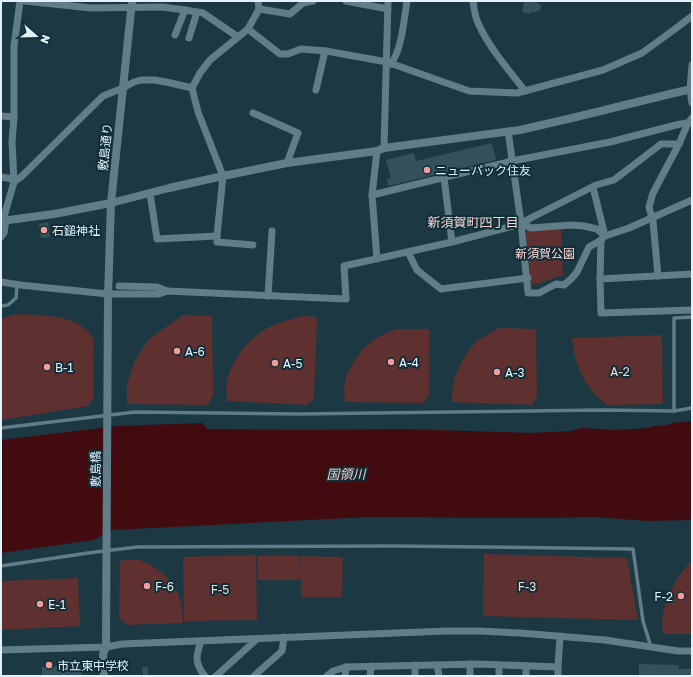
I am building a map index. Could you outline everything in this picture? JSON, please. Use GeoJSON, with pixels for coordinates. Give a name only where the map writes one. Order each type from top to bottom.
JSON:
{"type":"FeatureCollection","features":[{"type":"Feature","properties":{"kind":"street"},"geometry":{"type":"LineString","coordinates":[[1,237],[4,233],[3,220],[14,180],[12,142],[14,116],[14,46],[20,1]]}},
{"type":"Feature","properties":{"kind":"street"},"geometry":{"type":"LineString","coordinates":[[25,1],[76,4],[91,8],[132,4],[203,13],[238,37]]}},
{"type":"Feature","properties":{"kind":"street"},"geometry":{"type":"LineString","coordinates":[[253,245],[216,242],[223,176],[198,112],[192,88],[200,73],[210,60],[248,29],[259,9],[258,1]]}},
{"type":"Feature","properties":{"kind":"street"},"geometry":{"type":"LineString","coordinates":[[259,9],[290,14],[303,3],[313,1]]}},
{"type":"Feature","properties":{"kind":"street"},"geometry":{"type":"LineString","coordinates":[[346,1],[388,9]]}},
{"type":"Feature","properties":{"kind":"street"},"geometry":{"type":"LineString","coordinates":[[378,258],[372,195],[380,149],[389,63],[388,1]]}},
{"type":"Feature","properties":{"kind":"street"},"geometry":{"type":"LineString","coordinates":[[389,63],[395,58],[408,1]]}},
{"type":"Feature","properties":{"kind":"street"},"geometry":{"type":"LineString","coordinates":[[473,1],[478,25],[493,49],[525,91]]}},
{"type":"Feature","properties":{"kind":"street","name":"敷島通り"},"geometry":{"type":"LineString","coordinates":[[108,295],[111,203],[132,4]]}},
{"type":"Feature","properties":{"kind":"street"},"geometry":{"type":"LineString","coordinates":[[175,35],[185,10]]}},
{"type":"Feature","properties":{"kind":"street"},"geometry":{"type":"LineString","coordinates":[[189,38],[197,12]]}},
{"type":"Feature","properties":{"kind":"street"},"geometry":{"type":"LineString","coordinates":[[248,29],[280,54],[288,54],[301,50],[324,51],[389,63],[469,91],[517,93],[603,70],[642,53],[692,16]]}},
{"type":"Feature","properties":{"kind":"street"},"geometry":{"type":"LineString","coordinates":[[316,90],[324,51]]}},
{"type":"Feature","properties":{"kind":"street"},"geometry":{"type":"LineString","coordinates":[[692,65],[692,103]]}},
{"type":"Feature","properties":{"kind":"street"},"geometry":{"type":"LineString","coordinates":[[1,177],[14,180],[21,177],[103,96],[141,80],[155,80],[192,88]]}},
{"type":"Feature","properties":{"kind":"street"},"geometry":{"type":"LineString","coordinates":[[3,220],[54,214],[111,203],[169,188],[287,163],[520,130],[691,89]]}},
{"type":"Feature","properties":{"kind":"street"},"geometry":{"type":"LineString","coordinates":[[253,113],[298,133],[287,163]]}},
{"type":"Feature","properties":{"kind":"street"},"geometry":{"type":"LineString","coordinates":[[1,116],[14,116]]}},
{"type":"Feature","properties":{"kind":"street"},"geometry":{"type":"LineString","coordinates":[[372,195],[512,161],[610,142],[690,121]]}},
{"type":"Feature","properties":{"kind":"street"},"geometry":{"type":"LineString","coordinates":[[658,276],[653,221],[649,207],[653,193],[680,144],[690,121]]}},
{"type":"Feature","properties":{"kind":"street"},"geometry":{"type":"LineString","coordinates":[[508,131],[528,278],[528,293],[539,293],[556,284],[564,285],[577,272],[589,247],[603,238],[692,200]]}},
{"type":"Feature","properties":{"kind":"street"},"geometry":{"type":"LineString","coordinates":[[119,286],[157,287],[167,291],[346,300],[344,266],[452,242],[517,225],[593,187],[614,180],[661,144],[680,144]]}},
{"type":"Feature","properties":{"kind":"street"},"geometry":{"type":"LineString","coordinates":[[444,178],[452,242]]}},
{"type":"Feature","properties":{"kind":"street"},"geometry":{"type":"LineString","coordinates":[[593,187],[603,238],[600,279],[601,313],[692,310]]}},
{"type":"Feature","properties":{"kind":"street"},"geometry":{"type":"LineString","coordinates":[[150,193],[157,238],[217,236]]}},
{"type":"Feature","properties":{"kind":"street"},"geometry":{"type":"LineString","coordinates":[[521,223],[531,228],[571,225],[584,226],[597,229],[603,238]]}},
{"type":"Feature","properties":{"kind":"street"},"geometry":{"type":"LineString","coordinates":[[268,296],[272,231]]}},
{"type":"Feature","properties":{"kind":"street"},"geometry":{"type":"LineString","coordinates":[[408,252],[418,270],[441,289],[528,278]]}},
{"type":"Feature","properties":{"kind":"street"},"geometry":{"type":"LineString","coordinates":[[600,279],[692,274]]}},
{"type":"Feature","properties":{"kind":"street"},"geometry":{"type":"LineString","coordinates":[[1,282],[108,295],[159,294],[167,291]]}},
{"type":"Feature","properties":{"kind":"street","name":"敷島橋"},"geometry":{"type":"LineString","coordinates":[[106,645],[108,295]]}},
{"type":"Feature","properties":{"kind":"street"},"geometry":{"type":"LineString","coordinates":[[1,650],[446,631],[520,633],[560,636],[605,640],[678,651],[692,651]]}},
{"type":"Feature","properties":{"kind":"street"},"geometry":{"type":"LineString","coordinates":[[558,676],[560,636]]}},
{"type":"Feature","properties":{"kind":"street"},"geometry":{"type":"LineString","coordinates":[[254,676],[282,651],[284,637]]}},
{"type":"Feature","properties":{"kind":"street"},"geometry":{"type":"LineString","coordinates":[[216,676],[257,638]]}},
{"type":"Feature","properties":{"kind":"street"},"geometry":{"type":"LineString","coordinates":[[201,641],[197,662],[200,670],[205,676]]}},
{"type":"Feature","properties":{"kind":"street"},"geometry":{"type":"LineString","coordinates":[[104,676],[103,654],[106,645]]}},
{"type":"Feature","properties":{"kind":"street"},"geometry":{"type":"LineString","coordinates":[[327,676],[333,671],[346,667],[371,666],[470,664],[558,667]]}},
{"type":"Feature","properties":{"kind":"street"},"geometry":{"type":"LineString","coordinates":[[470,664],[470,676]]}},
{"type":"Feature","properties":{"kind":"street"},"geometry":{"type":"LineString","coordinates":[[415,665],[415,676]]}},
{"type":"Feature","properties":{"kind":"street"},"geometry":{"type":"LineString","coordinates":[[437,665],[439,676]]}},
{"type":"Feature","properties":{"kind":"street"},"geometry":{"type":"LineString","coordinates":[[498,665],[499,676]]}},
{"type":"Feature","properties":{"kind":"street"},"geometry":{"type":"LineString","coordinates":[[370,676],[371,666]]}},
{"type":"Feature","properties":{"kind":"street"},"geometry":{"type":"LineString","coordinates":[[526,666],[526,676]]}},
{"type":"Feature","properties":{"kind":"street"},"geometry":{"type":"LineString","coordinates":[[345,676],[346,667]]}},
{"type":"Feature","properties":{"kind":"lane"},"geometry":{"type":"LineString","coordinates":[[1,306],[8,305],[16,298],[17,285]]}},
{"type":"Feature","properties":{"kind":"lane"},"geometry":{"type":"LineString","coordinates":[[674,411],[674,318],[692,317]]}},
{"type":"Feature","properties":{"kind":"lane"},"geometry":{"type":"LineString","coordinates":[[1,428],[135,412],[299,414],[602,410],[674,411],[692,408]]}},
{"type":"Feature","properties":{"kind":"lane"},"geometry":{"type":"LineString","coordinates":[[1,566],[137,547],[424,546],[632,549],[643,621],[650,647]]}},
{"type":"Feature","properties":{"kind":"green space","name":"新須賀公園"},"geometry":{"type":"Polygon","coordinates":[[[561,229],[563,275],[531,286],[526,234],[527,231],[561,229]]]}},
{"type":"Feature","properties":{"kind":"green space","name":"B-1"},"geometry":{"type":"Polygon","coordinates":[[[17,314],[59,317],[69,320],[86,330],[93,338],[94,397],[88,406],[1,420],[1,318],[17,314]]]}},
{"type":"Feature","properties":{"kind":"green space","name":"A-6"},"geometry":{"type":"Polygon","coordinates":[[[183,315],[212,316],[213,395],[208,405],[127,404],[127,385],[134,362],[149,339],[183,315]]]}},
{"type":"Feature","properties":{"kind":"green space","name":"A-5"},"geometry":{"type":"Polygon","coordinates":[[[303,316],[317,317],[314,398],[308,405],[227,401],[226,389],[230,372],[233,364],[248,343],[271,326],[303,316]]]}},
{"type":"Feature","properties":{"kind":"green space","name":"A-3"},"geometry":{"type":"Polygon","coordinates":[[[499,328],[536,329],[537,396],[532,405],[452,402],[452,389],[459,366],[472,346],[499,328]]]}},
{"type":"Feature","properties":{"kind":"green space","name":"A-4"},"geometry":{"type":"Polygon","coordinates":[[[396,329],[429,329],[429,395],[423,403],[345,402],[344,390],[346,377],[361,351],[380,336],[396,329]]]}},
{"type":"Feature","properties":{"kind":"green space","name":"A-2"},"geometry":{"type":"Polygon","coordinates":[[[662,335],[663,404],[607,405],[599,399],[582,375],[575,357],[572,338],[662,335]]]}},
{"type":"Feature","properties":{"kind":"green space","name":"F-3"},"geometry":{"type":"Polygon","coordinates":[[[484,554],[627,558],[638,620],[483,616],[484,554]]]}},
{"type":"Feature","properties":{"kind":"green space","name":"F-5"},"geometry":{"type":"Polygon","coordinates":[[[256,555],[257,620],[184,621],[183,557],[256,555]]]}},
{"type":"Feature","properties":{"kind":"green space"},"geometry":{"type":"Polygon","coordinates":[[[258,556],[300,556],[301,571],[301,556],[343,557],[342,597],[301,597],[301,580],[258,580],[258,556]]]}},
{"type":"Feature","properties":{"kind":"green space","name":"F-6"},"geometry":{"type":"Polygon","coordinates":[[[139,560],[145,562],[157,569],[168,579],[176,590],[180,599],[183,623],[127,625],[119,618],[120,561],[139,560]]]}},
{"type":"Feature","properties":{"kind":"green space","name":"F-2"},"geometry":{"type":"Polygon","coordinates":[[[692,561],[692,634],[664,634],[662,622],[668,597],[681,573],[692,561]]]}},
{"type":"Feature","properties":{"kind":"green space","name":"E-1"},"geometry":{"type":"Polygon","coordinates":[[[78,578],[80,626],[1,630],[1,581],[78,578]]]}},
{"type":"Feature","properties":{"kind":"water","name":"国領川"},"geometry":{"type":"Polygon","coordinates":[[[692,421],[692,520],[648,521],[593,517],[368,517],[112,530],[94,540],[1,553],[1,440],[118,426],[202,423],[208,429],[403,429],[531,433],[571,431],[581,428],[616,430],[648,428],[692,421]]]}},
{"type":"Feature","properties":{"kind":"building"},"geometry":{"type":"Polygon","coordinates":[[[524,1],[533,1],[538,3],[541,5],[540,11],[531,12],[530,14],[522,12],[524,1]]]}},
{"type":"Feature","properties":{"kind":"building","name":"ニューパック住友"},"geometry":{"type":"Polygon","coordinates":[[[492,143],[496,160],[388,186],[387,179],[391,178],[386,160],[414,153],[416,161],[492,143]]]}},
{"type":"Feature","properties":{"kind":"building","name":"石鎚神社"},"geometry":{"type":"Polygon","coordinates":[[[48,222],[50,237],[41,238],[39,224],[48,222]]]}},
{"type":"Feature","properties":{"kind":"building"},"geometry":{"type":"Polygon","coordinates":[[[639,664],[679,665],[679,669],[692,669],[692,676],[639,676],[639,664]]]}},
{"type":"Feature","properties":{"kind":"building"},"geometry":{"type":"Polygon","coordinates":[[[82,666],[82,676],[42,676],[42,667],[82,666]]]}},
{"type":"Feature","properties":{"kind":"building"},"geometry":{"type":"Polygon","coordinates":[[[142,667],[148,667],[148,676],[143,676],[142,667]]]}},
{"type":"Feature","properties":{"kind":"place","name":"ニューパック住友"},"geometry":{"type":"Point","coordinates":[427,170]}},
{"type":"Feature","properties":{"kind":"place","name":"石鎚神社"},"geometry":{"type":"Point","coordinates":[44,230]}},
{"type":"Feature","properties":{"kind":"place","name":"A-6"},"geometry":{"type":"Point","coordinates":[177,351]}},
{"type":"Feature","properties":{"kind":"place","name":"A-4"},"geometry":{"type":"Point","coordinates":[391,362]}},
{"type":"Feature","properties":{"kind":"place","name":"A-5"},"geometry":{"type":"Point","coordinates":[275,363]}},
{"type":"Feature","properties":{"kind":"place","name":"B-1"},"geometry":{"type":"Point","coordinates":[47,367]}},
{"type":"Feature","properties":{"kind":"place","name":"A-3"},"geometry":{"type":"Point","coordinates":[497,372]}},
{"type":"Feature","properties":{"kind":"place","name":"F-6"},"geometry":{"type":"Point","coordinates":[147,586]}},
{"type":"Feature","properties":{"kind":"place","name":"F-2"},"geometry":{"type":"Point","coordinates":[681,596]}},
{"type":"Feature","properties":{"kind":"place","name":"E-1"},"geometry":{"type":"Point","coordinates":[40,604]}},
{"type":"Feature","properties":{"kind":"place","name":"市立東中学校"},"geometry":{"type":"Point","coordinates":[49,665]}},
{"type":"Feature","properties":{"kind":"district","name":"新須賀町四丁目"},"geometry":{"type":"Point","coordinates":[473,222]}}]}
